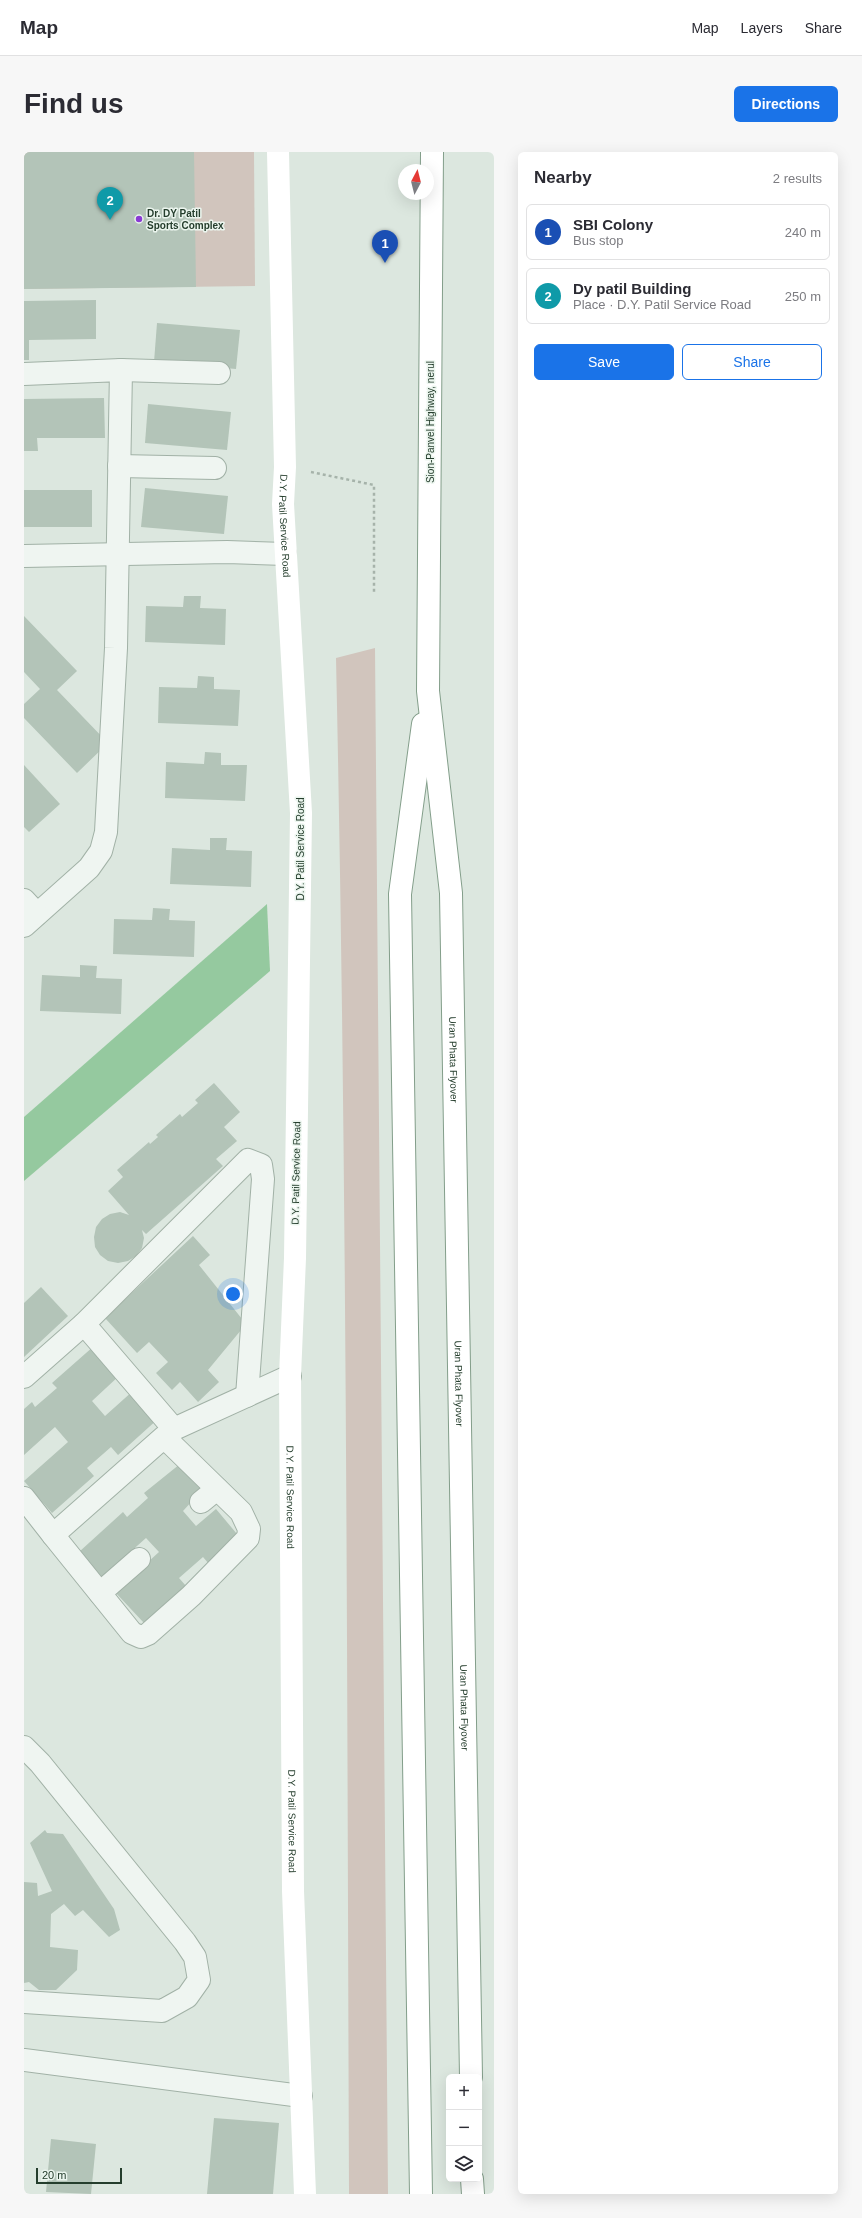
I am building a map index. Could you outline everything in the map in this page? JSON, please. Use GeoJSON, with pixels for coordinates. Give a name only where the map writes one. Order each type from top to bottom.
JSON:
{"type":"FeatureCollection","features":[{"type":"Feature","properties":{"kind":"main road","name":"D.Y. Patil Service Road"},"geometry":{"type":"LineString","coordinates":[[278,152],[285,467],[283,504],[301,813],[295,1258],[290,1376],[294,1891],[305,2194]]}},
{"type":"Feature","properties":{"kind":"main road","name":"Sion-Panvel Highway, nerul"},"geometry":{"type":"LineString","coordinates":[[428,691],[432,152]]}},
{"type":"Feature","properties":{"kind":"main road","name":"Uran Phata Flyover"},"geometry":{"type":"LineString","coordinates":[[428,691],[451,893],[471,2074]]}},
{"type":"Feature","properties":{"kind":"main road"},"geometry":{"type":"LineString","coordinates":[[421,2194],[400,894],[428,691]]}},
{"type":"Feature","properties":{"kind":"main road"},"geometry":{"type":"LineString","coordinates":[[472,2182],[472,2194]]}},
{"type":"Feature","properties":{"kind":"street"},"geometry":{"type":"LineString","coordinates":[[28,913],[89,868],[101,851],[106,832],[113,724],[118,555],[120,370]]}},
{"type":"Feature","properties":{"kind":"street"},"geometry":{"type":"LineString","coordinates":[[24,374],[120,370],[219,373]]}},
{"type":"Feature","properties":{"kind":"street"},"geometry":{"type":"LineString","coordinates":[[119,466],[215,468]]}},
{"type":"Feature","properties":{"kind":"street"},"geometry":{"type":"LineString","coordinates":[[24,556],[227,552],[285,554]]}},
{"type":"Feature","properties":{"kind":"street"},"geometry":{"type":"LineString","coordinates":[[24,1376],[84,1324],[248,1160],[261,1165],[263,1178],[247,1396]]}},
{"type":"Feature","properties":{"kind":"street"},"geometry":{"type":"LineString","coordinates":[[24,1498],[132,1633],[140,1637],[148,1634],[191,1596],[248,1538],[250,1529],[241,1512],[209,1496],[169,1433],[84,1324]]}},
{"type":"Feature","properties":{"kind":"street"},"geometry":{"type":"LineString","coordinates":[[53,1535],[169,1433],[290,1376]]}},
{"type":"Feature","properties":{"kind":"street"},"geometry":{"type":"LineString","coordinates":[[100,1593],[139,1559]]}},
{"type":"Feature","properties":{"kind":"street"},"geometry":{"type":"LineString","coordinates":[[24,1747],[40,1763],[185,1942],[195,1957],[199,1980],[187,1997],[162,2011],[24,2002]]}},
{"type":"Feature","properties":{"kind":"street"},"geometry":{"type":"LineString","coordinates":[[24,2060],[301,2096]]}},
{"type":"Feature","properties":{"kind":"path"},"geometry":{"type":"LineString","coordinates":[[285,467],[374,485],[374,594]]}},
{"type":"Feature","properties":{"kind":"shaded area","name":"Dr. DY Patil Sports Complex"},"geometry":{"type":"Polygon","coordinates":[[[24,152],[254,152],[255,286],[24,289],[24,152]]]}},
{"type":"Feature","properties":{"kind":"shaded area"},"geometry":{"type":"Polygon","coordinates":[[[375,648],[388,2194],[349,2194],[344,1234],[340,850],[336,658],[375,648]]]}},
{"type":"Feature","properties":{"kind":"shaded area"},"geometry":{"type":"Polygon","coordinates":[[[267,904],[270,971],[24,1181],[24,1117],[267,904]]]}},
{"type":"Feature","properties":{"kind":"building","name":"Dr. DY Patil Sports Complex"},"geometry":{"type":"Polygon","coordinates":[[[24,152],[194,152],[196,287],[24,289],[24,152]]]}},
{"type":"Feature","properties":{"kind":"building"},"geometry":{"type":"Polygon","coordinates":[[[96,300],[96,339],[29,340],[29,360],[24,360],[24,301],[96,300]]]}},
{"type":"Feature","properties":{"kind":"building"},"geometry":{"type":"Polygon","coordinates":[[[157,323],[240,330],[236,369],[154,362],[157,323]]]}},
{"type":"Feature","properties":{"kind":"building"},"geometry":{"type":"Polygon","coordinates":[[[104,398],[105,438],[37,438],[38,451],[24,451],[24,399],[104,398]]]}},
{"type":"Feature","properties":{"kind":"building"},"geometry":{"type":"Polygon","coordinates":[[[148,404],[231,412],[227,450],[145,443],[148,404]]]}},
{"type":"Feature","properties":{"kind":"building"},"geometry":{"type":"Polygon","coordinates":[[[145,488],[228,496],[224,534],[141,527],[145,488]]]}},
{"type":"Feature","properties":{"kind":"building"},"geometry":{"type":"Polygon","coordinates":[[[24,490],[92,490],[92,527],[24,527],[24,490]]]}},
{"type":"Feature","properties":{"kind":"building"},"geometry":{"type":"Polygon","coordinates":[[[184,596],[201,596],[200,608],[226,609],[225,645],[145,642],[146,606],[183,607],[184,596]]]}},
{"type":"Feature","properties":{"kind":"building"},"geometry":{"type":"Polygon","coordinates":[[[24,616],[77,671],[57,690],[108,743],[77,773],[24,718],[24,704],[40,689],[24,672],[24,616]]]}},
{"type":"Feature","properties":{"kind":"building"},"geometry":{"type":"Polygon","coordinates":[[[198,676],[214,677],[214,689],[240,690],[238,726],[158,723],[159,687],[197,688],[198,676]]]}},
{"type":"Feature","properties":{"kind":"building"},"geometry":{"type":"Polygon","coordinates":[[[205,752],[221,753],[221,765],[247,765],[245,801],[165,798],[166,762],[204,764],[205,752]]]}},
{"type":"Feature","properties":{"kind":"building"},"geometry":{"type":"Polygon","coordinates":[[[24,765],[60,804],[29,832],[24,827],[24,765]]]}},
{"type":"Feature","properties":{"kind":"building"},"geometry":{"type":"Polygon","coordinates":[[[210,838],[227,838],[226,850],[252,851],[251,887],[170,884],[172,848],[210,850],[210,838]]]}},
{"type":"Feature","properties":{"kind":"building"},"geometry":{"type":"Polygon","coordinates":[[[153,908],[170,909],[169,920],[195,921],[194,957],[113,954],[114,919],[152,920],[153,908]]]}},
{"type":"Feature","properties":{"kind":"building"},"geometry":{"type":"Polygon","coordinates":[[[80,965],[97,966],[96,978],[122,979],[121,1014],[40,1011],[42,975],[80,977],[80,965]]]}},
{"type":"Feature","properties":{"kind":"building"},"geometry":{"type":"Polygon","coordinates":[[[214,1083],[240,1112],[224,1127],[237,1141],[216,1159],[223,1166],[146,1234],[142,1230],[144,1238],[142,1248],[136,1256],[128,1261],[118,1263],[108,1261],[100,1255],[95,1247],[94,1237],[96,1227],[102,1219],[110,1214],[120,1212],[129,1215],[108,1191],[123,1177],[117,1170],[149,1142],[150,1144],[158,1137],[156,1135],[180,1114],[182,1117],[198,1103],[195,1100],[214,1083]]]}},
{"type":"Feature","properties":{"kind":"building"},"geometry":{"type":"Polygon","coordinates":[[[193,1236],[210,1255],[199,1265],[246,1324],[208,1370],[219,1382],[198,1402],[180,1382],[172,1390],[156,1373],[168,1362],[149,1342],[137,1353],[105,1318],[193,1236]]]}},
{"type":"Feature","properties":{"kind":"building"},"geometry":{"type":"Polygon","coordinates":[[[41,1287],[68,1316],[24,1357],[24,1303],[41,1287]]]}},
{"type":"Feature","properties":{"kind":"building"},"geometry":{"type":"Polygon","coordinates":[[[94,1346],[120,1375],[92,1401],[105,1416],[134,1390],[159,1418],[118,1455],[111,1447],[87,1468],[94,1476],[52,1513],[24,1481],[68,1442],[55,1427],[24,1455],[24,1409],[32,1402],[35,1407],[57,1388],[52,1383],[94,1346]]]}},
{"type":"Feature","properties":{"kind":"building"},"geometry":{"type":"Polygon","coordinates":[[[180,1464],[203,1489],[183,1511],[196,1526],[216,1509],[237,1534],[209,1564],[203,1557],[179,1578],[186,1586],[144,1623],[115,1592],[159,1552],[146,1538],[102,1577],[79,1552],[123,1512],[127,1517],[148,1498],[144,1493],[180,1464]]]}},
{"type":"Feature","properties":{"kind":"building"},"geometry":{"type":"Polygon","coordinates":[[[45,1830],[47,1833],[63,1834],[114,1909],[120,1930],[109,1937],[83,1910],[75,1916],[64,1904],[51,1914],[50,1947],[78,1950],[77,1970],[56,1990],[39,1990],[29,1982],[24,1983],[24,1882],[37,1883],[38,1896],[52,1891],[30,1843],[45,1830]]]}},
{"type":"Feature","properties":{"kind":"building"},"geometry":{"type":"Polygon","coordinates":[[[214,2118],[279,2123],[273,2194],[207,2194],[214,2118]]]}},
{"type":"Feature","properties":{"kind":"building"},"geometry":{"type":"Polygon","coordinates":[[[51,2139],[96,2144],[91,2194],[46,2192],[51,2139]]]}},
{"type":"Feature","properties":{"kind":"place","name":"Dr. DY Patil Sports Complex"},"geometry":{"type":"Point","coordinates":[139,219]}},
{"type":"Feature","properties":{"kind":"place","name":"Dy patil Building"},"geometry":{"type":"Point","coordinates":[110,220]}},
{"type":"Feature","properties":{"kind":"place","name":"SBI Colony"},"geometry":{"type":"Point","coordinates":[385,263]}}]}
